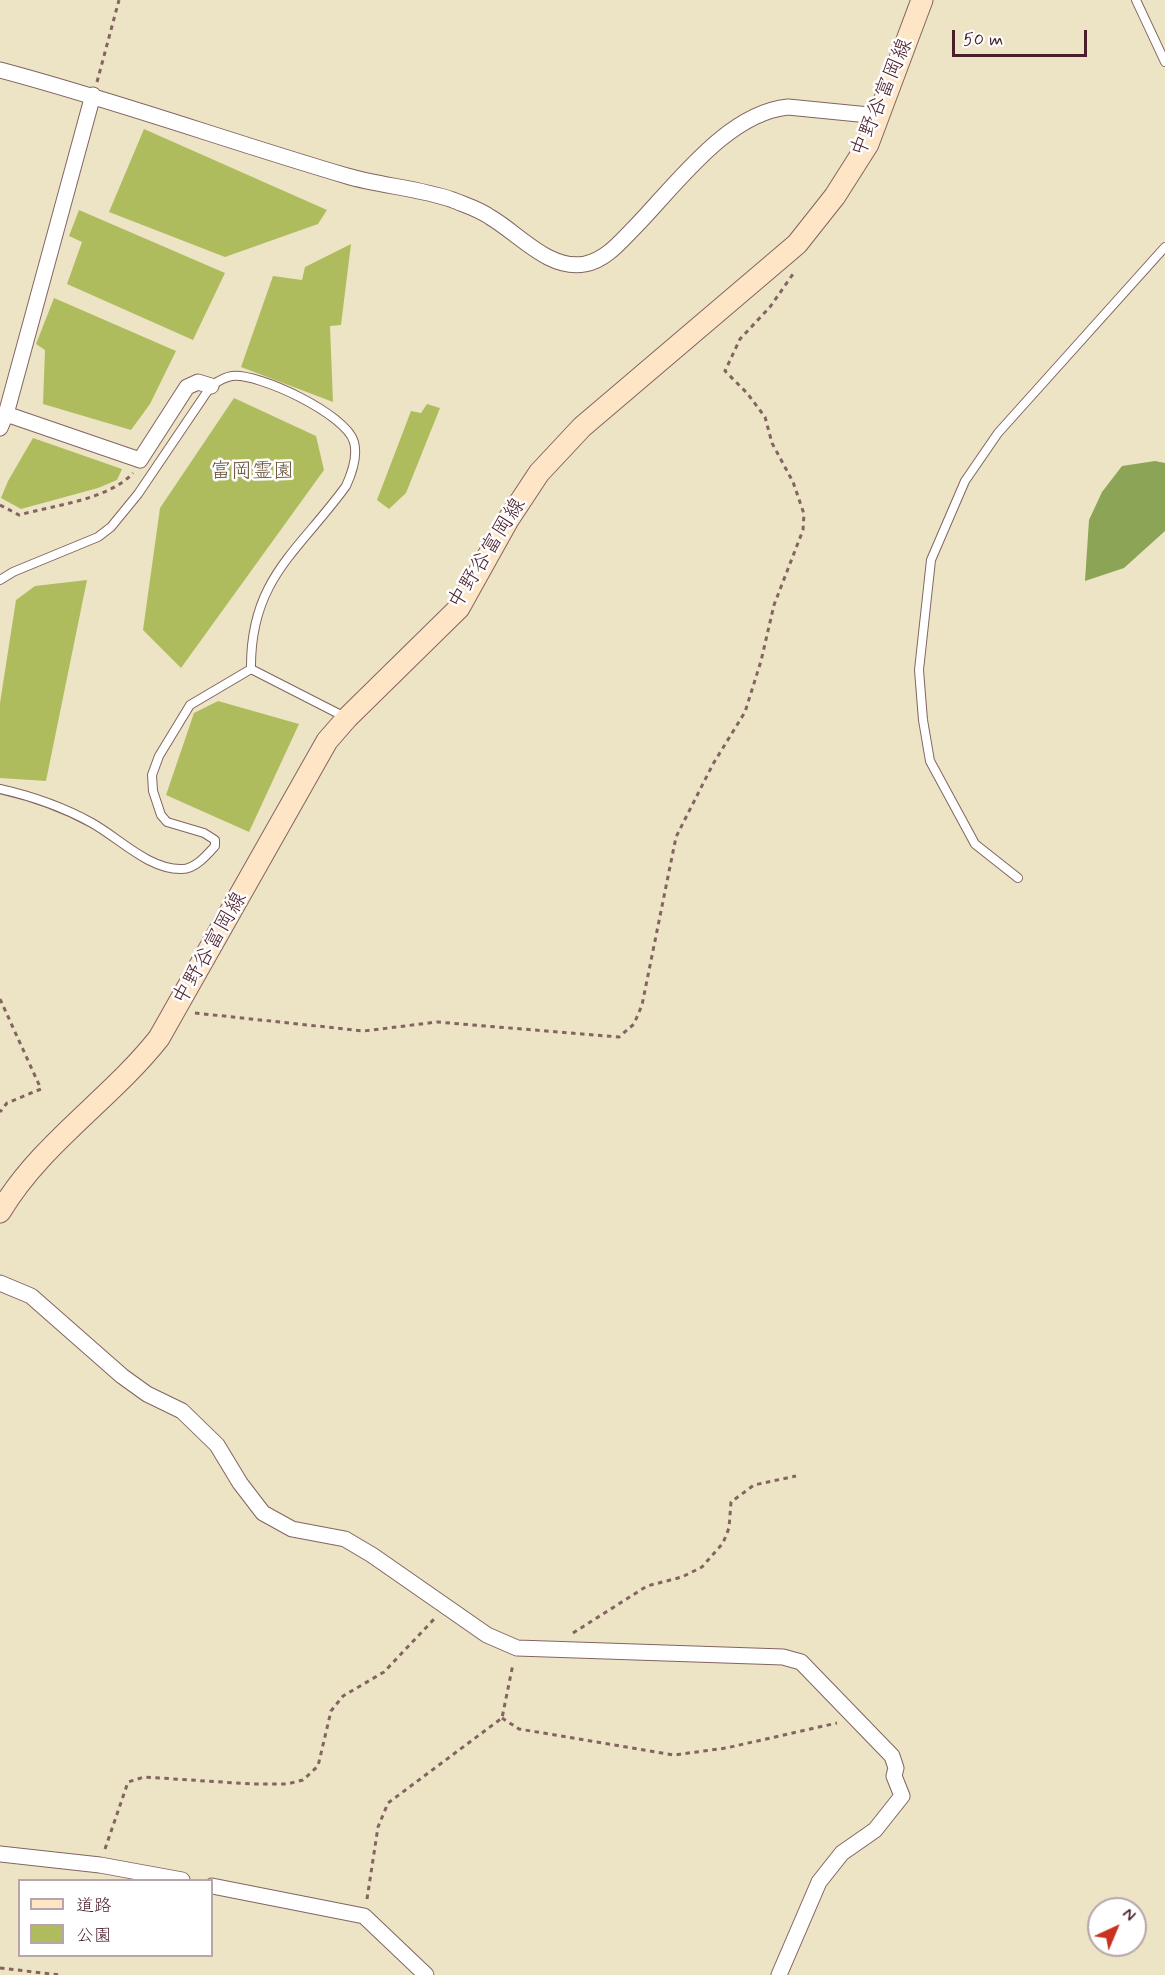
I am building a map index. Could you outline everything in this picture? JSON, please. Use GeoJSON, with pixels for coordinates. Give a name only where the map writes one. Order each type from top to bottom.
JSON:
{"type":"FeatureCollection","features":[{"type":"Feature","properties":{"kind":"main road","name":"中野谷富岡線"},"geometry":{"type":"LineString","coordinates":[[0,1212],[35,1163],[142,1059],[176,1012],[327,741],[347,718],[459,608],[508,520],[539,473],[582,427],[797,244],[854,167],[868,144],[922,0]]}},
{"type":"Feature","properties":{"kind":"street"},"geometry":{"type":"LineString","coordinates":[[0,70],[93,95],[347,176],[446,198],[489,216],[546,256],[574,265],[586,264],[611,252],[721,138],[746,119],[775,108],[788,107],[879,116]]}},
{"type":"Feature","properties":{"kind":"street"},"geometry":{"type":"LineString","coordinates":[[93,95],[3,421],[140,460],[187,387],[198,382],[212,386]]}},
{"type":"Feature","properties":{"kind":"street"},"geometry":{"type":"LineString","coordinates":[[0,1283],[31,1296],[122,1376],[147,1394],[182,1411],[217,1444],[240,1483],[263,1513],[292,1528],[345,1539],[372,1555],[487,1635],[517,1648],[783,1657],[801,1662],[892,1756],[896,1768],[894,1776],[902,1796],[875,1830],[842,1853],[819,1882],[779,1975]]}},
{"type":"Feature","properties":{"kind":"street"},"geometry":{"type":"LineString","coordinates":[[0,1854],[100,1865],[172,1879]]}},
{"type":"Feature","properties":{"kind":"street"},"geometry":{"type":"LineString","coordinates":[[213,1886],[364,1916],[426,1975]]}},
{"type":"Feature","properties":{"kind":"lane"},"geometry":{"type":"LineString","coordinates":[[1136,0],[1165,62]]}},
{"type":"Feature","properties":{"kind":"lane"},"geometry":{"type":"LineString","coordinates":[[1018,878],[975,844],[930,761],[922,720],[919,670],[932,560],[966,481],[998,432],[1165,247]]}},
{"type":"Feature","properties":{"kind":"lane"},"geometry":{"type":"LineString","coordinates":[[0,580],[13,572],[98,537],[111,527],[138,494],[212,386],[220,379],[234,376],[252,378],[290,393],[340,421],[353,440],[355,454],[352,473],[346,486],[278,568],[265,596],[255,627],[251,669]]}},
{"type":"Feature","properties":{"kind":"lane"},"geometry":{"type":"LineString","coordinates":[[251,669],[324,704],[347,718]]}},
{"type":"Feature","properties":{"kind":"lane"},"geometry":{"type":"LineString","coordinates":[[0,789],[51,804],[91,823],[156,864],[184,870],[194,865],[215,846],[215,840],[204,833],[167,822],[156,803],[152,775],[159,756],[190,705],[251,669]]}},
{"type":"Feature","properties":{"kind":"path"},"geometry":{"type":"LineString","coordinates":[[93,95],[119,0]]}},
{"type":"Feature","properties":{"kind":"path"},"geometry":{"type":"LineString","coordinates":[[176,1012],[364,1031],[437,1022],[619,1037],[634,1024],[642,1005],[676,837],[713,764],[745,712],[761,662],[774,605],[802,530],[804,514],[793,482],[772,442],[765,417],[747,393],[724,371],[740,339],[770,307],[801,261],[797,244]]}},
{"type":"Feature","properties":{"kind":"path"},"geometry":{"type":"LineString","coordinates":[[0,505],[19,515],[96,496],[124,482],[140,460]]}},
{"type":"Feature","properties":{"kind":"path"},"geometry":{"type":"LineString","coordinates":[[0,999],[41,1089],[7,1103],[0,1112]]}},
{"type":"Feature","properties":{"kind":"path"},"geometry":{"type":"LineString","coordinates":[[561,1648],[568,1637],[647,1586],[682,1577],[702,1568],[723,1543],[729,1528],[730,1502],[754,1485],[795,1476]]}},
{"type":"Feature","properties":{"kind":"path"},"geometry":{"type":"LineString","coordinates":[[100,1865],[128,1782],[144,1777],[252,1784],[287,1784],[303,1780],[318,1767],[331,1711],[343,1696],[384,1672],[445,1607]]}},
{"type":"Feature","properties":{"kind":"path"},"geometry":{"type":"LineString","coordinates":[[364,1916],[378,1827],[388,1803],[502,1718],[517,1648]]}},
{"type":"Feature","properties":{"kind":"path"},"geometry":{"type":"LineString","coordinates":[[502,1718],[519,1729],[674,1755],[726,1748],[857,1718]]}},
{"type":"Feature","properties":{"kind":"path"},"geometry":{"type":"LineString","coordinates":[[0,1968],[60,1975]]}},
{"type":"Feature","properties":{"kind":"green space"},"geometry":{"type":"Polygon","coordinates":[[[144,129],[327,210],[318,224],[225,257],[109,212],[144,129]]]}},
{"type":"Feature","properties":{"kind":"green space"},"geometry":{"type":"Polygon","coordinates":[[[79,210],[225,273],[193,340],[67,284],[82,242],[69,236],[79,210]]]}},
{"type":"Feature","properties":{"kind":"green space"},"geometry":{"type":"Polygon","coordinates":[[[351,244],[341,325],[330,326],[333,402],[241,367],[273,276],[302,280],[305,267],[351,244]]]}},
{"type":"Feature","properties":{"kind":"green space"},"geometry":{"type":"Polygon","coordinates":[[[54,298],[176,351],[150,404],[131,430],[43,404],[45,350],[36,344],[54,298]]]}},
{"type":"Feature","properties":{"kind":"green space","name":"富岡霊園"},"geometry":{"type":"Polygon","coordinates":[[[234,398],[316,436],[324,470],[181,668],[143,630],[160,508],[234,398]]]}},
{"type":"Feature","properties":{"kind":"green space"},"geometry":{"type":"Polygon","coordinates":[[[427,404],[440,408],[406,493],[389,509],[377,500],[411,411],[421,413],[427,404]]]}},
{"type":"Feature","properties":{"kind":"green space"},"geometry":{"type":"Polygon","coordinates":[[[33,438],[122,469],[117,480],[98,488],[21,509],[1,498],[8,481],[33,438]]]}},
{"type":"Feature","properties":{"kind":"green space"},"geometry":{"type":"Polygon","coordinates":[[[1155,461],[1165,463],[1165,531],[1124,568],[1085,581],[1089,520],[1102,492],[1122,466],[1155,461]]]}},
{"type":"Feature","properties":{"kind":"green space"},"geometry":{"type":"Polygon","coordinates":[[[87,580],[46,781],[0,778],[0,703],[16,600],[35,586],[87,580]]]}},
{"type":"Feature","properties":{"kind":"green space"},"geometry":{"type":"Polygon","coordinates":[[[218,701],[299,724],[249,832],[166,795],[194,713],[218,701]]]}}]}
